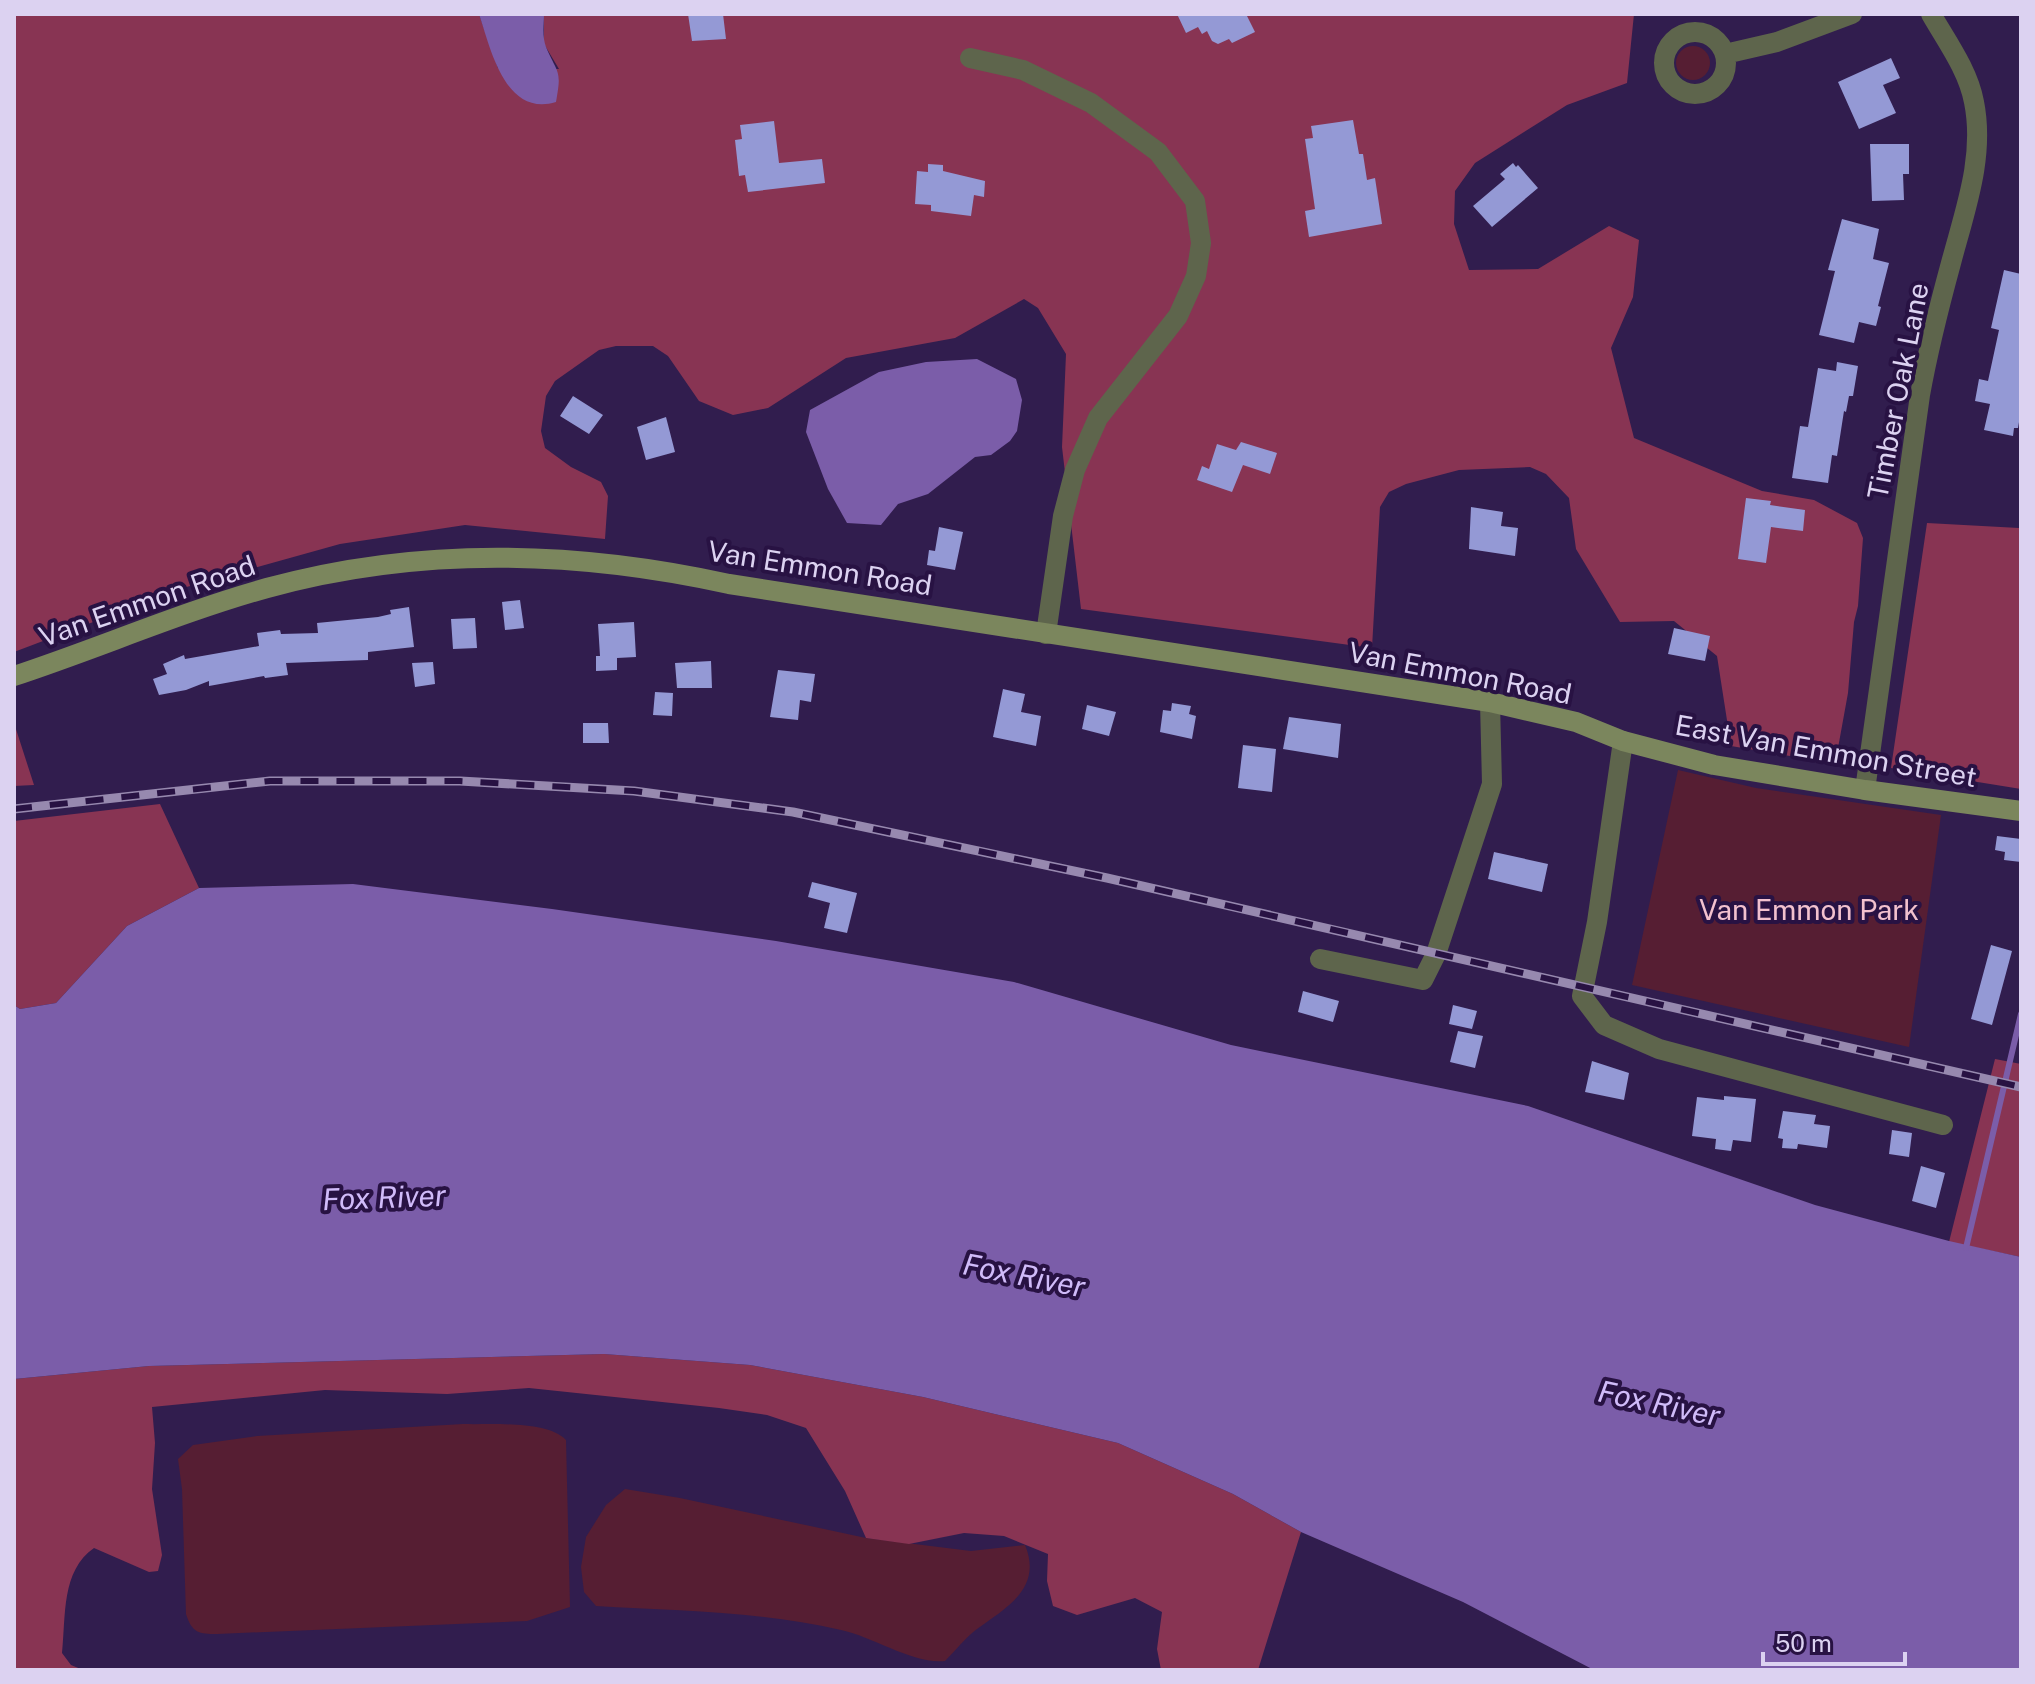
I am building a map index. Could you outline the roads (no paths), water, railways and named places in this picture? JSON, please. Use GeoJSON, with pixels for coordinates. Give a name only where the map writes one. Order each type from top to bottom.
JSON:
{"type":"FeatureCollection","features":[{"type":"Feature","properties":{"kind":"street"},"geometry":{"type":"LineString","coordinates":[[1725,54],[1777,42],[1852,14]]}},
{"type":"Feature","properties":{"kind":"street","name":"Timber Oak Lane"},"geometry":{"type":"LineString","coordinates":[[1865,790],[1922,382],[1929,343],[1975,173],[1979,134],[1974,99],[1965,73],[1931,14]]}},
{"type":"Feature","properties":{"kind":"street"},"geometry":{"type":"LineString","coordinates":[[970,58],[1023,70],[1091,103],[1158,152],[1195,201],[1201,243],[1196,276],[1178,316],[1098,418],[1075,470],[1063,516],[1046,634]]}},
{"type":"Feature","properties":{"kind":"street","name":"Van Emmon Road"},"geometry":{"type":"LineString","coordinates":[[14,676],[269,588],[362,567],[467,556],[522,556],[607,562],[1490,702],[1576,722],[1623,741]]}},
{"type":"Feature","properties":{"kind":"street"},"geometry":{"type":"LineString","coordinates":[[1320,959],[1423,980],[1436,954],[1492,784],[1490,702]]}},
{"type":"Feature","properties":{"kind":"street"},"geometry":{"type":"LineString","coordinates":[[1623,741],[1597,922],[1582,996],[1604,1025],[1659,1049],[1943,1125]]}},
{"type":"Feature","properties":{"kind":"street","name":"East Van Emmon Street"},"geometry":{"type":"LineString","coordinates":[[1623,741],[1714,765],[2021,811]]}},
{"type":"Feature","properties":{"kind":"water"},"geometry":{"type":"Polygon","coordinates":[[[479,14],[544,14],[545,43],[559,77],[556,102],[539,104],[524,100],[512,90],[495,62],[479,14]]]}},
{"type":"Feature","properties":{"kind":"water"},"geometry":{"type":"Polygon","coordinates":[[[977,359],[1016,379],[1022,400],[1017,431],[1010,441],[991,455],[975,457],[928,494],[898,504],[881,525],[847,523],[828,489],[806,432],[810,410],[879,372],[926,362],[977,359]]]}},
{"type":"Feature","properties":{"kind":"water","name":"Fox River"},"geometry":{"type":"Polygon","coordinates":[[[353,884],[776,941],[1014,982],[1231,1045],[1528,1106],[1815,1205],[2021,1257],[2021,1670],[1594,1670],[1463,1602],[1301,1532],[1233,1494],[1118,1443],[923,1397],[750,1365],[604,1354],[149,1366],[14,1379],[14,1005],[20,1009],[56,1003],[127,926],[199,888],[353,884]]]}},
{"type":"Feature","properties":{"kind":"waterway"},"geometry":{"type":"LineString","coordinates":[[1966,1248],[2021,1014]]}},
{"type":"Feature","properties":{"kind":"railway"},"geometry":{"type":"LineString","coordinates":[[14,809],[270,781],[460,781],[634,791],[793,812],[1107,878],[2021,1087]]}},
{"type":"Feature","properties":{"kind":"park label","name":"Van Emmon Park"},"geometry":{"type":"Point","coordinates":[1809,910]}}]}
